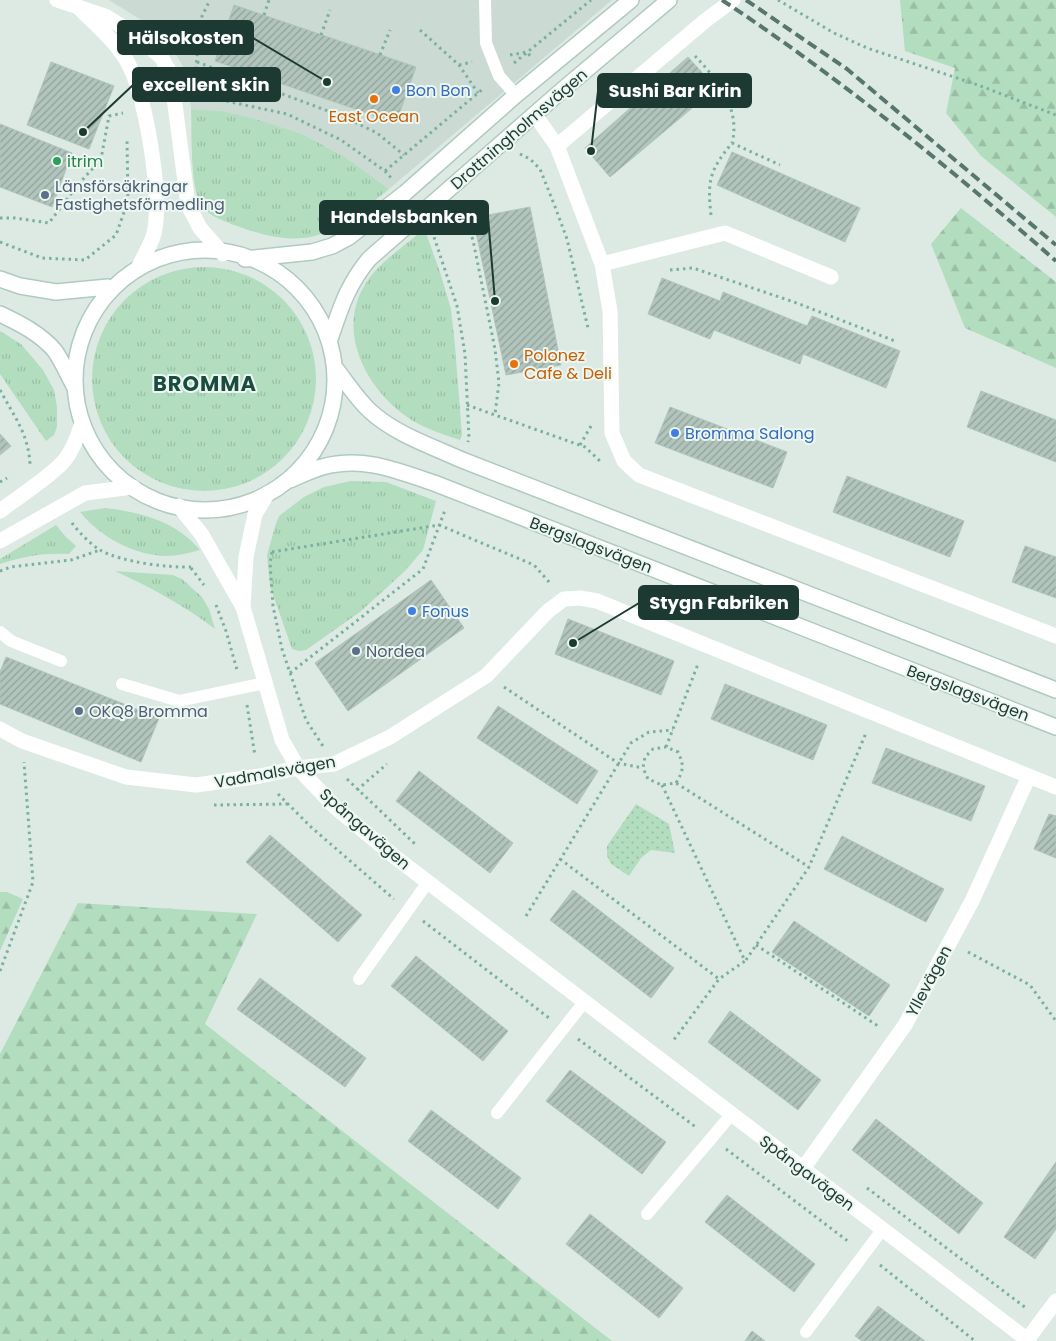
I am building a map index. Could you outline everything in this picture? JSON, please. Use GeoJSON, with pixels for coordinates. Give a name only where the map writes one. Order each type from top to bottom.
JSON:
{"type":"FeatureCollection","features":[{"type":"Feature","properties":{"kind":"street"},"geometry":{"type":"LineString","coordinates":[[57,0],[105,16],[136,35],[162,57],[171,74],[188,205],[200,228],[223,254]]}},
{"type":"Feature","properties":{"kind":"street","name":"Drottningholmsvägen"},"geometry":{"type":"LineString","coordinates":[[245,259],[312,252],[332,246],[350,237],[420,180],[516,94],[631,0]]}},
{"type":"Feature","properties":{"kind":"street","name":"Drottningholmsvägen"},"geometry":{"type":"LineString","coordinates":[[330,339],[346,293],[356,275],[369,259],[669,0]]}},
{"type":"Feature","properties":{"kind":"street"},"geometry":{"type":"LineString","coordinates":[[557,146],[706,20],[733,0]]}},
{"type":"Feature","properties":{"kind":"street"},"geometry":{"type":"LineString","coordinates":[[77,6],[118,47],[130,66],[144,108],[157,204],[154,236],[138,268]]}},
{"type":"Feature","properties":{"kind":"street"},"geometry":{"type":"LineString","coordinates":[[516,94],[557,146],[602,264],[610,311],[612,433],[624,462],[639,475],[1056,636]]}},
{"type":"Feature","properties":{"kind":"street"},"geometry":{"type":"LineString","coordinates":[[602,264],[725,234],[831,277]]}},
{"type":"Feature","properties":{"kind":"street"},"geometry":{"type":"LineString","coordinates":[[191,254],[223,254],[245,259],[277,275],[301,297],[315,314],[330,339],[336,369],[334,410],[327,432],[317,452],[290,480],[268,493],[225,507],[204,508],[179,506],[162,502],[133,487],[107,465],[93,445],[82,422],[76,405],[74,386],[76,350],[84,324],[108,287],[138,268],[159,259],[191,254]]}},
{"type":"Feature","properties":{"kind":"street"},"geometry":{"type":"LineString","coordinates":[[0,279],[20,286],[56,292],[108,287]]}},
{"type":"Feature","properties":{"kind":"street"},"geometry":{"type":"LineString","coordinates":[[0,314],[19,323],[54,351],[74,386]]}},
{"type":"Feature","properties":{"kind":"street","name":"Bergslagsvägen"},"geometry":{"type":"LineString","coordinates":[[336,369],[370,412],[392,428],[425,444],[1056,690]]}},
{"type":"Feature","properties":{"kind":"street"},"geometry":{"type":"LineString","coordinates":[[0,511],[41,481],[64,461],[75,442],[82,422]]}},
{"type":"Feature","properties":{"kind":"street","name":"Bergslagsvägen"},"geometry":{"type":"LineString","coordinates":[[290,480],[321,468],[346,463],[376,464],[392,469],[434,483],[1056,727]]}},
{"type":"Feature","properties":{"kind":"street"},"geometry":{"type":"LineString","coordinates":[[0,542],[84,493],[133,487]]}},
{"type":"Feature","properties":{"kind":"street","name":"Spångavägen"},"geometry":{"type":"LineString","coordinates":[[243,607],[246,557],[253,522],[255,514],[268,493]]}},
{"type":"Feature","properties":{"kind":"street","name":"Spångavägen"},"geometry":{"type":"LineString","coordinates":[[179,506],[202,535],[243,607],[282,740],[298,768],[335,807],[395,857],[802,1170],[1027,1340]]}},
{"type":"Feature","properties":{"kind":"street"},"geometry":{"type":"LineString","coordinates":[[564,599],[580,598],[597,601],[1056,787]]}},
{"type":"Feature","properties":{"kind":"street","name":"Vadmalsvägen"},"geometry":{"type":"LineString","coordinates":[[0,729],[22,742],[126,777],[196,785],[334,764],[390,737],[486,676],[548,611],[564,599]]}},
{"type":"Feature","properties":{"kind":"street","name":"Yllevägen"},"geometry":{"type":"LineString","coordinates":[[802,1170],[905,1025],[972,901],[1029,776]]}},
{"type":"Feature","properties":{"kind":"street"},"geometry":{"type":"LineString","coordinates":[[1027,1340],[1056,1301]]}},
{"type":"Feature","properties":{"kind":"lane"},"geometry":{"type":"LineString","coordinates":[[485,0],[486,43],[499,76],[516,94]]}},
{"type":"Feature","properties":{"kind":"lane"},"geometry":{"type":"LineString","coordinates":[[0,632],[11,641],[62,661]]}},
{"type":"Feature","properties":{"kind":"lane"},"geometry":{"type":"LineString","coordinates":[[122,684],[180,701],[265,683]]}},
{"type":"Feature","properties":{"kind":"lane"},"geometry":{"type":"LineString","coordinates":[[359,979],[428,882]]}},
{"type":"Feature","properties":{"kind":"lane"},"geometry":{"type":"LineString","coordinates":[[496,1113],[585,1002]]}},
{"type":"Feature","properties":{"kind":"lane"},"geometry":{"type":"LineString","coordinates":[[647,1214],[731,1115]]}},
{"type":"Feature","properties":{"kind":"lane"},"geometry":{"type":"LineString","coordinates":[[806,1332],[882,1230]]}},
{"type":"Feature","properties":{"kind":"path"},"geometry":{"type":"LineString","coordinates":[[192,99],[202,16],[210,0]]}},
{"type":"Feature","properties":{"kind":"path"},"geometry":{"type":"LineString","coordinates":[[264,15],[269,0]]}},
{"type":"Feature","properties":{"kind":"path"},"geometry":{"type":"LineString","coordinates":[[778,0],[834,33],[867,48],[978,85],[1056,115]]}},
{"type":"Feature","properties":{"kind":"path"},"geometry":{"type":"LineString","coordinates":[[321,35],[330,10]]}},
{"type":"Feature","properties":{"kind":"path"},"geometry":{"type":"LineString","coordinates":[[380,55],[390,30]]}},
{"type":"Feature","properties":{"kind":"path"},"geometry":{"type":"LineString","coordinates":[[420,30],[459,65],[478,93]]}},
{"type":"Feature","properties":{"kind":"path"},"geometry":{"type":"LineString","coordinates":[[690,51],[718,83],[729,102],[734,117],[732,142],[712,172],[708,190],[712,222]]}},
{"type":"Feature","properties":{"kind":"path"},"geometry":{"type":"LineString","coordinates":[[197,62],[344,117],[376,133],[404,155]]}},
{"type":"Feature","properties":{"kind":"path"},"geometry":{"type":"LineString","coordinates":[[0,218],[15,218],[49,223],[77,186],[101,159],[109,116],[126,112]]}},
{"type":"Feature","properties":{"kind":"path"},"geometry":{"type":"LineString","coordinates":[[732,142],[780,165]]}},
{"type":"Feature","properties":{"kind":"path"},"geometry":{"type":"LineString","coordinates":[[518,154],[530,159],[540,169],[567,239],[578,283]]}},
{"type":"Feature","properties":{"kind":"path"},"geometry":{"type":"LineString","coordinates":[[449,209],[466,220],[473,240],[495,349],[499,383],[495,414]]}},
{"type":"Feature","properties":{"kind":"path"},"geometry":{"type":"LineString","coordinates":[[430,225],[458,306],[465,354],[468,404]]}},
{"type":"Feature","properties":{"kind":"path"},"geometry":{"type":"LineString","coordinates":[[667,271],[693,268],[794,302],[895,341]]}},
{"type":"Feature","properties":{"kind":"path"},"geometry":{"type":"LineString","coordinates":[[0,390],[25,434],[30,465]]}},
{"type":"Feature","properties":{"kind":"path"},"geometry":{"type":"LineString","coordinates":[[290,673],[423,569],[439,526]]}},
{"type":"Feature","properties":{"kind":"path"},"geometry":{"type":"LineString","coordinates":[[420,848],[357,790],[334,764],[306,720],[282,649],[273,606],[270,563],[272,552],[439,526],[534,565],[564,599]]}},
{"type":"Feature","properties":{"kind":"path"},"geometry":{"type":"LineString","coordinates":[[0,571],[11,567],[71,560],[100,550],[132,561],[191,568]]}},
{"type":"Feature","properties":{"kind":"path"},"geometry":{"type":"LineString","coordinates":[[666,747],[705,645]]}},
{"type":"Feature","properties":{"kind":"path"},"geometry":{"type":"LineString","coordinates":[[486,676],[618,763],[643,768]]}},
{"type":"Feature","properties":{"kind":"path"},"geometry":{"type":"LineString","coordinates":[[673,1041],[718,980],[746,961],[809,867],[874,714]]}},
{"type":"Feature","properties":{"kind":"path"},"geometry":{"type":"LineString","coordinates":[[526,916],[631,743],[649,732],[673,730]]}},
{"type":"Feature","properties":{"kind":"path"},"geometry":{"type":"LineString","coordinates":[[0,971],[33,882],[22,742]]}},
{"type":"Feature","properties":{"kind":"path"},"geometry":{"type":"LineString","coordinates":[[676,783],[681,774],[683,763],[678,752],[666,747],[653,749],[645,757],[643,768],[648,779],[662,785],[676,783],[809,867]]}},
{"type":"Feature","properties":{"kind":"path"},"geometry":{"type":"LineString","coordinates":[[357,790],[389,762]]}},
{"type":"Feature","properties":{"kind":"path"},"geometry":{"type":"LineString","coordinates":[[662,785],[746,961]]}},
{"type":"Feature","properties":{"kind":"path"},"geometry":{"type":"LineString","coordinates":[[560,859],[718,980]]}},
{"type":"Feature","properties":{"kind":"path"},"geometry":{"type":"LineString","coordinates":[[950,942],[1030,985],[1056,1021]]}},
{"type":"Feature","properties":{"kind":"path"},"geometry":{"type":"LineString","coordinates":[[756,945],[896,1038]]}},
{"type":"Feature","properties":{"kind":"path"},"geometry":{"type":"LineString","coordinates":[[665,1035],[680,1047]]}},
{"type":"Feature","properties":{"kind":"path"},"geometry":{"type":"LineString","coordinates":[[862,1185],[1041,1319]]}},
{"type":"Feature","properties":{"kind":"shaded area"},"geometry":{"type":"Polygon","coordinates":[[[109,0],[612,0],[389,189],[345,157],[302,134],[222,111],[191,109],[186,71],[169,43],[146,23],[109,0]]]}},
{"type":"Feature","properties":{"kind":"green space"},"geometry":{"type":"Polygon","coordinates":[[[900,0],[1056,0],[1056,217],[981,156],[946,113],[955,68],[905,51],[900,0]]]}},
{"type":"Feature","properties":{"kind":"green space"},"geometry":{"type":"Polygon","coordinates":[[[191,109],[222,111],[302,134],[345,157],[389,189],[351,218],[318,235],[301,238],[282,238],[234,225],[209,213],[199,200],[194,181],[191,109]]]}},
{"type":"Feature","properties":{"kind":"green space"},"geometry":{"type":"Polygon","coordinates":[[[961,208],[1056,282],[1056,368],[965,328],[931,244],[961,208]]]}},
{"type":"Feature","properties":{"kind":"green space"},"geometry":{"type":"Polygon","coordinates":[[[423,230],[440,272],[451,309],[462,435],[460,440],[420,424],[393,406],[369,377],[355,342],[353,324],[356,306],[368,279],[382,264],[423,230]]]}},
{"type":"Feature","properties":{"kind":"green space"},"geometry":{"type":"Polygon","coordinates":[[[204,267],[226,269],[247,276],[266,286],[283,300],[297,317],[307,336],[314,357],[316,379],[314,401],[307,422],[297,441],[283,458],[266,472],[247,482],[226,489],[204,491],[182,489],[161,482],[142,472],[125,458],[111,441],[101,422],[94,401],[92,379],[94,357],[101,336],[111,317],[125,300],[142,286],[161,276],[182,269],[204,267]]]}},
{"type":"Feature","properties":{"kind":"green space"},"geometry":{"type":"Polygon","coordinates":[[[0,331],[21,344],[43,370],[54,390],[57,407],[57,427],[54,435],[46,441],[0,374],[0,331]]]}},
{"type":"Feature","properties":{"kind":"green space"},"geometry":{"type":"Polygon","coordinates":[[[351,481],[386,482],[436,501],[423,550],[405,571],[360,612],[306,650],[292,649],[270,586],[267,555],[276,523],[279,516],[304,497],[324,487],[351,481]]]}},
{"type":"Feature","properties":{"kind":"green space"},"geometry":{"type":"Polygon","coordinates":[[[105,508],[145,515],[169,525],[191,540],[200,550],[178,555],[153,555],[118,543],[97,529],[80,512],[105,508]]]}},
{"type":"Feature","properties":{"kind":"green space"},"geometry":{"type":"Polygon","coordinates":[[[56,525],[76,546],[69,554],[34,556],[0,564],[0,559],[56,525]]]}},
{"type":"Feature","properties":{"kind":"green space"},"geometry":{"type":"Polygon","coordinates":[[[115,571],[173,575],[182,579],[202,597],[209,609],[215,629],[167,597],[115,571]]]}},
{"type":"Feature","properties":{"kind":"green space"},"geometry":{"type":"Polygon","coordinates":[[[636,804],[669,824],[675,853],[651,850],[641,858],[629,876],[611,864],[607,856],[607,846],[636,804]]]}},
{"type":"Feature","properties":{"kind":"green space"},"geometry":{"type":"Polygon","coordinates":[[[0,892],[7,892],[23,899],[0,951],[0,892]]]}},
{"type":"Feature","properties":{"kind":"green space"},"geometry":{"type":"Polygon","coordinates":[[[78,903],[257,914],[205,1024],[612,1341],[0,1341],[0,1054],[78,903]]]}},
{"type":"Feature","properties":{"kind":"building"},"geometry":{"type":"Polygon","coordinates":[[[234,5],[416,67],[396,123],[215,61],[234,5]]]}},
{"type":"Feature","properties":{"kind":"building"},"geometry":{"type":"Polygon","coordinates":[[[688,57],[716,88],[610,177],[585,148],[688,57]]]}},
{"type":"Feature","properties":{"kind":"building"},"geometry":{"type":"Polygon","coordinates":[[[51,62],[114,86],[89,149],[27,125],[51,62]]]}},
{"type":"Feature","properties":{"kind":"building"},"geometry":{"type":"Polygon","coordinates":[[[0,124],[72,153],[52,207],[0,187],[0,124]]]}},
{"type":"Feature","properties":{"kind":"building"},"geometry":{"type":"Polygon","coordinates":[[[732,152],[860,208],[845,242],[717,185],[732,152]]]}},
{"type":"Feature","properties":{"kind":"building"},"geometry":{"type":"Polygon","coordinates":[[[530,207],[561,365],[506,375],[473,218],[530,207]]]}},
{"type":"Feature","properties":{"kind":"building"},"geometry":{"type":"Polygon","coordinates":[[[662,278],[720,301],[723,292],[807,326],[812,316],[900,351],[886,388],[803,354],[800,364],[714,330],[710,339],[648,314],[662,278]]]}},
{"type":"Feature","properties":{"kind":"building"},"geometry":{"type":"Polygon","coordinates":[[[981,391],[1056,420],[1056,462],[967,427],[981,391]]]}},
{"type":"Feature","properties":{"kind":"building"},"geometry":{"type":"Polygon","coordinates":[[[670,407],[787,452],[773,488],[655,443],[670,407]]]}},
{"type":"Feature","properties":{"kind":"building"},"geometry":{"type":"Polygon","coordinates":[[[0,434],[11,446],[0,455],[0,434]]]}},
{"type":"Feature","properties":{"kind":"building"},"geometry":{"type":"Polygon","coordinates":[[[847,476],[964,521],[950,557],[833,512],[847,476]]]}},
{"type":"Feature","properties":{"kind":"building"},"geometry":{"type":"Polygon","coordinates":[[[1025,546],[1056,557],[1056,598],[1012,582],[1025,546]]]}},
{"type":"Feature","properties":{"kind":"building"},"geometry":{"type":"Polygon","coordinates":[[[431,580],[464,628],[348,711],[315,663],[431,580]]]}},
{"type":"Feature","properties":{"kind":"building"},"geometry":{"type":"Polygon","coordinates":[[[568,619],[674,661],[661,695],[555,654],[568,619]]]}},
{"type":"Feature","properties":{"kind":"building","name":"OKQ8 Bromma"},"geometry":{"type":"Polygon","coordinates":[[[6,657],[159,718],[141,762],[0,704],[0,672],[6,657]]]}},
{"type":"Feature","properties":{"kind":"building"},"geometry":{"type":"Polygon","coordinates":[[[725,684],[827,725],[813,760],[711,719],[725,684]]]}},
{"type":"Feature","properties":{"kind":"building"},"geometry":{"type":"Polygon","coordinates":[[[498,706],[598,771],[577,804],[477,738],[498,706]]]}},
{"type":"Feature","properties":{"kind":"building"},"geometry":{"type":"Polygon","coordinates":[[[886,748],[985,786],[971,821],[872,783],[886,748]]]}},
{"type":"Feature","properties":{"kind":"building"},"geometry":{"type":"Polygon","coordinates":[[[419,771],[513,843],[490,873],[396,801],[419,771]]]}},
{"type":"Feature","properties":{"kind":"building"},"geometry":{"type":"Polygon","coordinates":[[[1049,814],[1056,816],[1056,858],[1034,849],[1049,814]]]}},
{"type":"Feature","properties":{"kind":"building"},"geometry":{"type":"Polygon","coordinates":[[[270,835],[362,915],[338,942],[246,862],[270,835]]]}},
{"type":"Feature","properties":{"kind":"building"},"geometry":{"type":"Polygon","coordinates":[[[842,836],[944,889],[926,922],[824,869],[842,836]]]}},
{"type":"Feature","properties":{"kind":"building"},"geometry":{"type":"Polygon","coordinates":[[[573,890],[674,968],[651,998],[550,920],[573,890]]]}},
{"type":"Feature","properties":{"kind":"building"},"geometry":{"type":"Polygon","coordinates":[[[794,921],[890,985],[869,1016],[772,952],[794,921]]]}},
{"type":"Feature","properties":{"kind":"building"},"geometry":{"type":"Polygon","coordinates":[[[416,956],[508,1031],[483,1061],[391,986],[416,956]]]}},
{"type":"Feature","properties":{"kind":"building"},"geometry":{"type":"Polygon","coordinates":[[[260,978],[366,1058],[345,1087],[237,1009],[260,978]]]}},
{"type":"Feature","properties":{"kind":"building"},"geometry":{"type":"Polygon","coordinates":[[[730,1011],[821,1080],[798,1110],[708,1042],[730,1011]]]}},
{"type":"Feature","properties":{"kind":"building"},"geometry":{"type":"Polygon","coordinates":[[[570,1070],[666,1142],[642,1174],[546,1101],[570,1070]]]}},
{"type":"Feature","properties":{"kind":"building"},"geometry":{"type":"Polygon","coordinates":[[[431,1110],[521,1178],[498,1209],[408,1141],[431,1110]]]}},
{"type":"Feature","properties":{"kind":"building"},"geometry":{"type":"Polygon","coordinates":[[[876,1119],[983,1203],[959,1234],[852,1150],[876,1119]]]}},
{"type":"Feature","properties":{"kind":"building"},"geometry":{"type":"Polygon","coordinates":[[[1056,1162],[1056,1229],[1035,1259],[1004,1237],[1056,1162]]]}},
{"type":"Feature","properties":{"kind":"building"},"geometry":{"type":"Polygon","coordinates":[[[727,1195],[815,1264],[794,1292],[705,1222],[727,1195]]]}},
{"type":"Feature","properties":{"kind":"building"},"geometry":{"type":"Polygon","coordinates":[[[590,1214],[683,1288],[659,1318],[566,1244],[590,1214]]]}},
{"type":"Feature","properties":{"kind":"building"},"geometry":{"type":"Polygon","coordinates":[[[878,1306],[925,1341],[862,1341],[855,1336],[878,1306]]]}},
{"type":"Feature","properties":{"kind":"building"},"geometry":{"type":"Polygon","coordinates":[[[752,1331],[765,1341],[745,1341],[752,1331]]]}},
{"type":"Feature","properties":{"kind":"railway"},"geometry":{"type":"LineString","coordinates":[[722,0],[852,92],[935,158],[1056,261]]}},
{"type":"Feature","properties":{"kind":"railway"},"geometry":{"type":"LineString","coordinates":[[746,0],[847,69],[1056,245]]}},
{"type":"Feature","properties":{"kind":"place","name":"Hälsokosten"},"geometry":{"type":"Point","coordinates":[327,82]}},
{"type":"Feature","properties":{"kind":"place","name":"Bon Bon"},"geometry":{"type":"Point","coordinates":[396,90]}},
{"type":"Feature","properties":{"kind":"place","name":"East Ocean"},"geometry":{"type":"Point","coordinates":[374,99]}},
{"type":"Feature","properties":{"kind":"place","name":"excellent skin"},"geometry":{"type":"Point","coordinates":[83,132]}},
{"type":"Feature","properties":{"kind":"place","name":"Sushi Bar Kirin"},"geometry":{"type":"Point","coordinates":[591,151]}},
{"type":"Feature","properties":{"kind":"place","name":"itrim"},"geometry":{"type":"Point","coordinates":[57,161]}},
{"type":"Feature","properties":{"kind":"place","name":"Länsförsäkringar Fastighetsförmedling"},"geometry":{"type":"Point","coordinates":[45,195]}},
{"type":"Feature","properties":{"kind":"place","name":"Handelsbanken"},"geometry":{"type":"Point","coordinates":[495,301]}},
{"type":"Feature","properties":{"kind":"place","name":"Polonez Cafe & Deli"},"geometry":{"type":"Point","coordinates":[514,364]}},
{"type":"Feature","properties":{"kind":"place","name":"Bromma Salong"},"geometry":{"type":"Point","coordinates":[675,433]}},
{"type":"Feature","properties":{"kind":"place","name":"Fonus"},"geometry":{"type":"Point","coordinates":[412,611]}},
{"type":"Feature","properties":{"kind":"place","name":"Stygn Fabriken"},"geometry":{"type":"Point","coordinates":[573,643]}},
{"type":"Feature","properties":{"kind":"place","name":"Nordea"},"geometry":{"type":"Point","coordinates":[356,651]}},
{"type":"Feature","properties":{"kind":"place","name":"OKQ8 Bromma"},"geometry":{"type":"Point","coordinates":[79,711]}},
{"type":"Feature","properties":{"kind":"district","name":"BROMMA"},"geometry":{"type":"Point","coordinates":[205,383]}}]}
